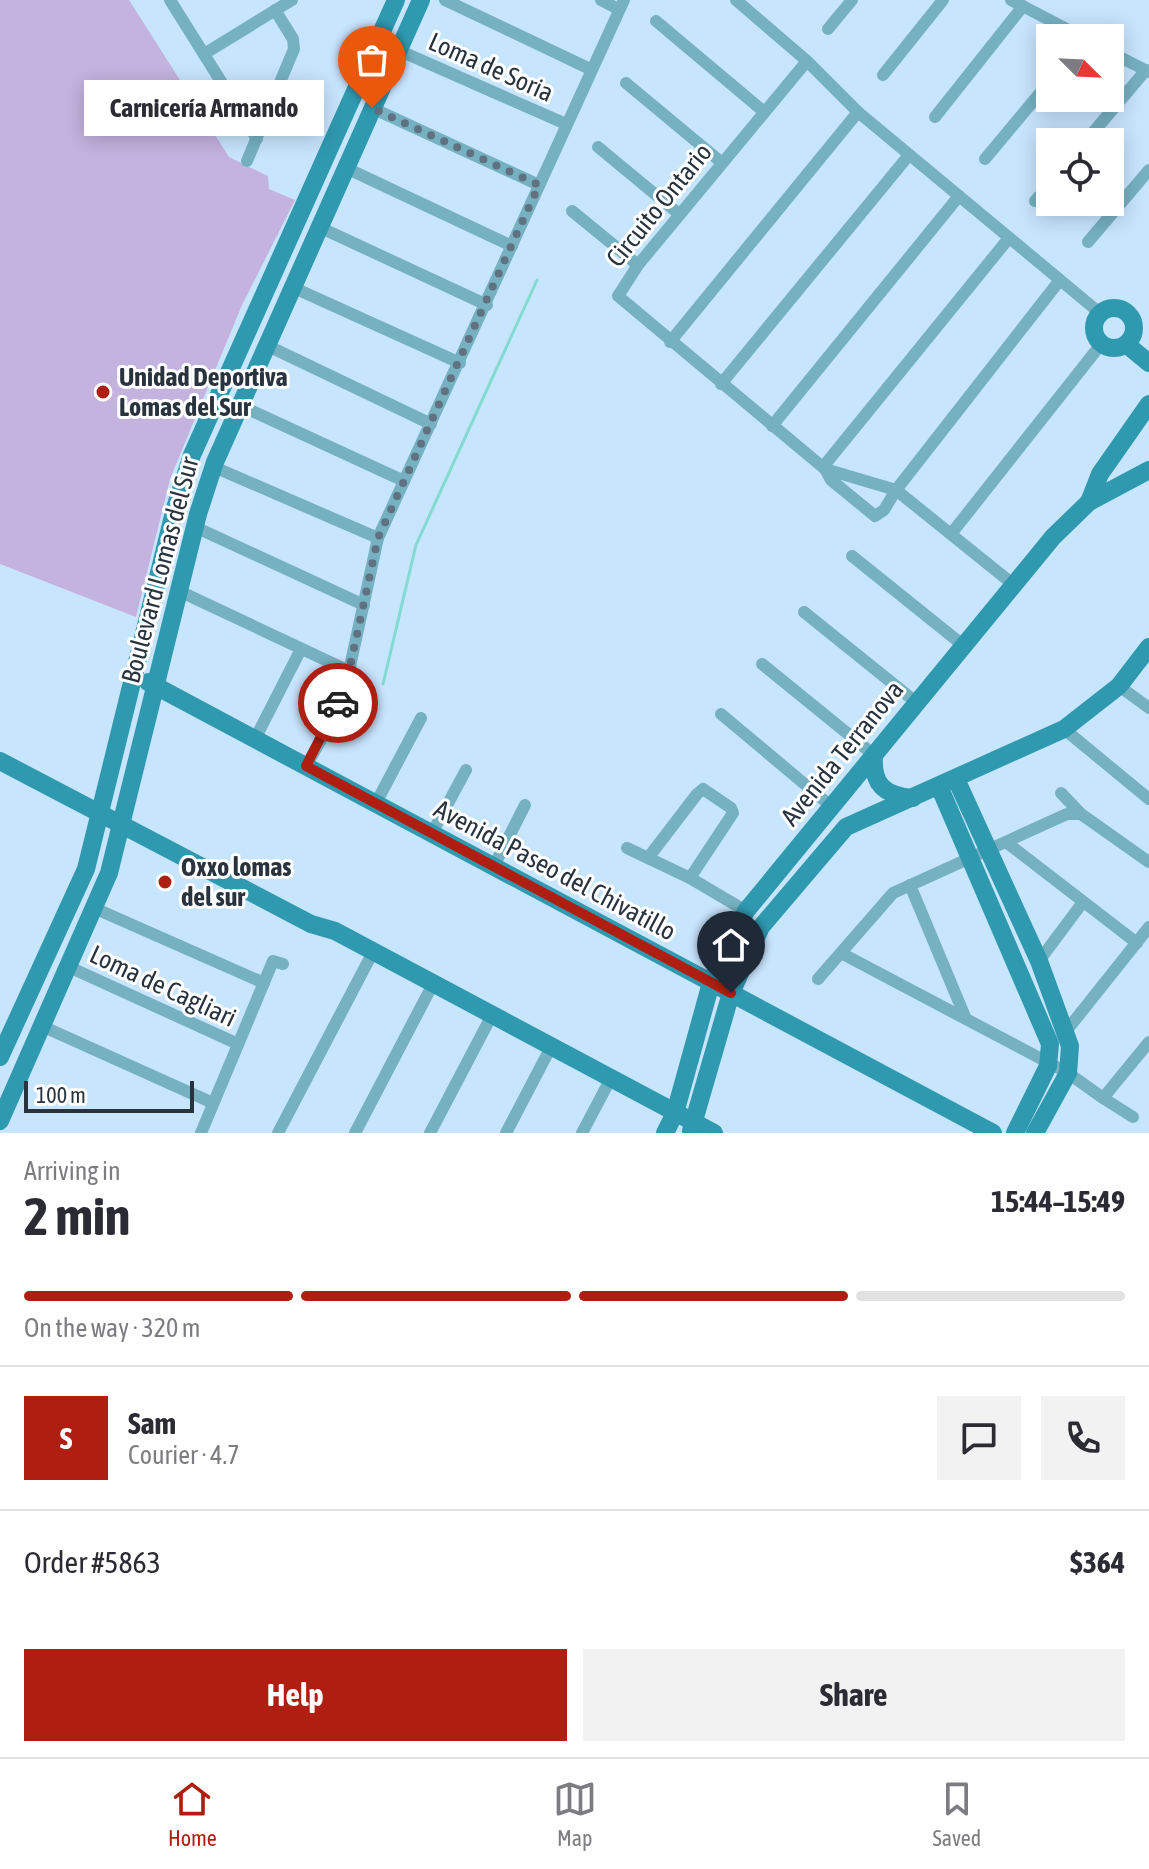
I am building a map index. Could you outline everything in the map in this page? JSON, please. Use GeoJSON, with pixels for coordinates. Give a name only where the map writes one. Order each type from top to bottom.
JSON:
{"type":"FeatureCollection","features":[{"type":"Feature","properties":{"kind":"street"},"geometry":{"type":"LineString","coordinates":[[170,0],[257,139]]}},
{"type":"Feature","properties":{"kind":"street"},"geometry":{"type":"LineString","coordinates":[[204,54],[292,0]]}},
{"type":"Feature","properties":{"kind":"street"},"geometry":{"type":"LineString","coordinates":[[445,0],[590,69]]}},
{"type":"Feature","properties":{"kind":"street"},"geometry":{"type":"LineString","coordinates":[[306,766],[329,726],[349,671],[378,538],[487,305],[621,4],[601,0]]}},
{"type":"Feature","properties":{"kind":"street"},"geometry":{"type":"LineString","coordinates":[[736,0],[807,61],[858,112],[1101,314]]}},
{"type":"Feature","properties":{"kind":"street"},"geometry":{"type":"LineString","coordinates":[[828,29],[852,0]]}},
{"type":"Feature","properties":{"kind":"street"},"geometry":{"type":"LineString","coordinates":[[883,75],[943,0]]}},
{"type":"Feature","properties":{"kind":"street","name":"Boulevard Lomas del Sur"},"geometry":{"type":"LineString","coordinates":[[0,1121],[94,908],[121,827],[195,527],[214,467],[398,50],[409,2]]}},
{"type":"Feature","properties":{"kind":"street","name":"Boulevard Lomas del Sur"},"geometry":{"type":"LineString","coordinates":[[0,1057],[86,869],[175,508],[192,455],[257,307],[409,2]]}},
{"type":"Feature","properties":{"kind":"street"},"geometry":{"type":"LineString","coordinates":[[935,117],[1017,3],[1057,24]]}},
{"type":"Feature","properties":{"kind":"street"},"geometry":{"type":"LineString","coordinates":[[247,161],[294,49],[293,39],[275,10]]}},
{"type":"Feature","properties":{"kind":"street"},"geometry":{"type":"LineString","coordinates":[[656,21],[763,111]]}},
{"type":"Feature","properties":{"kind":"street","name":"Loma de Soria"},"geometry":{"type":"LineString","coordinates":[[398,50],[566,124]]}},
{"type":"Feature","properties":{"kind":"street"},"geometry":{"type":"LineString","coordinates":[[1097,128],[1147,71],[1124,59]]}},
{"type":"Feature","properties":{"kind":"street","name":"Circuito Ontario"},"geometry":{"type":"LineString","coordinates":[[807,61],[679,214],[638,265],[618,296],[824,468],[896,490],[1014,585]]}},
{"type":"Feature","properties":{"kind":"street"},"geometry":{"type":"LineString","coordinates":[[626,83],[721,162]]}},
{"type":"Feature","properties":{"kind":"street"},"geometry":{"type":"LineString","coordinates":[[985,159],[1036,98]]}},
{"type":"Feature","properties":{"kind":"street"},"geometry":{"type":"LineString","coordinates":[[372,108],[539,185]]}},
{"type":"Feature","properties":{"kind":"street"},"geometry":{"type":"LineString","coordinates":[[670,342],[858,112]]}},
{"type":"Feature","properties":{"kind":"street"},"geometry":{"type":"LineString","coordinates":[[598,147],[679,214]]}},
{"type":"Feature","properties":{"kind":"street"},"geometry":{"type":"LineString","coordinates":[[721,384],[909,155]]}},
{"type":"Feature","properties":{"kind":"street"},"geometry":{"type":"LineString","coordinates":[[346,168],[512,246]]}},
{"type":"Feature","properties":{"kind":"street"},"geometry":{"type":"LineString","coordinates":[[1088,242],[1149,170]]}},
{"type":"Feature","properties":{"kind":"street"},"geometry":{"type":"LineString","coordinates":[[772,426],[959,196]]}},
{"type":"Feature","properties":{"kind":"street"},"geometry":{"type":"LineString","coordinates":[[572,211],[638,265]]}},
{"type":"Feature","properties":{"kind":"street"},"geometry":{"type":"LineString","coordinates":[[319,227],[487,305]]}},
{"type":"Feature","properties":{"kind":"street"},"geometry":{"type":"LineString","coordinates":[[1009,238],[824,468],[831,480],[875,516],[884,510],[896,490],[1060,280]]}},
{"type":"Feature","properties":{"kind":"street"},"geometry":{"type":"LineString","coordinates":[[292,287],[460,363]]}},
{"type":"Feature","properties":{"kind":"street"},"geometry":{"type":"LineString","coordinates":[[257,307],[279,317]]}},
{"type":"Feature","properties":{"kind":"street"},"geometry":{"type":"LineString","coordinates":[[1136,340],[1113,348],[1102,343],[1095,328],[1101,314],[1107,310],[1122,310],[1133,321],[1136,340],[1149,363]]}},
{"type":"Feature","properties":{"kind":"street"},"geometry":{"type":"LineString","coordinates":[[951,534],[1102,343]]}},
{"type":"Feature","properties":{"kind":"street"},"geometry":{"type":"LineString","coordinates":[[266,345],[431,424]]}},
{"type":"Feature","properties":{"kind":"street"},"geometry":{"type":"LineString","coordinates":[[1089,502],[1100,474],[1149,404]]}},
{"type":"Feature","properties":{"kind":"street"},"geometry":{"type":"LineString","coordinates":[[239,405],[404,481]]}},
{"type":"Feature","properties":{"kind":"street"},"geometry":{"type":"LineString","coordinates":[[214,467],[378,538]]}},
{"type":"Feature","properties":{"kind":"street","name":"Avenida Terranova"},"geometry":{"type":"LineString","coordinates":[[665,1133],[675,1113],[711,983],[746,911],[1053,537],[1089,502],[1149,470]]}},
{"type":"Feature","properties":{"kind":"street"},"geometry":{"type":"LineString","coordinates":[[195,527],[364,605]]}},
{"type":"Feature","properties":{"kind":"street"},"geometry":{"type":"LineString","coordinates":[[852,556],[964,646]]}},
{"type":"Feature","properties":{"kind":"street"},"geometry":{"type":"LineString","coordinates":[[179,591],[349,671]]}},
{"type":"Feature","properties":{"kind":"street"},"geometry":{"type":"LineString","coordinates":[[804,612],[917,703]]}},
{"type":"Feature","properties":{"kind":"street","name":"Avenida Terranova"},"geometry":{"type":"LineString","coordinates":[[692,1128],[731,993],[761,927],[846,827],[1064,729],[1119,686],[1149,647]]}},
{"type":"Feature","properties":{"kind":"street"},"geometry":{"type":"LineString","coordinates":[[255,739],[301,649]]}},
{"type":"Feature","properties":{"kind":"street"},"geometry":{"type":"LineString","coordinates":[[762,664],[874,755],[875,778],[879,787],[886,793],[913,798]]}},
{"type":"Feature","properties":{"kind":"street","name":"Avenida Paseo del Chivatillo"},"geometry":{"type":"LineString","coordinates":[[135,675],[993,1133]]}},
{"type":"Feature","properties":{"kind":"street"},"geometry":{"type":"LineString","coordinates":[[1119,686],[1149,708]]}},
{"type":"Feature","properties":{"kind":"street"},"geometry":{"type":"LineString","coordinates":[[721,714],[832,807],[846,827]]}},
{"type":"Feature","properties":{"kind":"street"},"geometry":{"type":"LineString","coordinates":[[376,803],[421,718]]}},
{"type":"Feature","properties":{"kind":"street"},"geometry":{"type":"LineString","coordinates":[[1064,729],[1149,799]]}},
{"type":"Feature","properties":{"kind":"street"},"geometry":{"type":"LineString","coordinates":[[0,761],[311,924],[335,931],[675,1113],[692,1128],[714,1133]]}},
{"type":"Feature","properties":{"kind":"street"},"geometry":{"type":"LineString","coordinates":[[432,833],[466,770]]}},
{"type":"Feature","properties":{"kind":"street"},"geometry":{"type":"LineString","coordinates":[[947,783],[988,849],[1067,1030],[1070,1046],[1068,1073],[1035,1133]]}},
{"type":"Feature","properties":{"kind":"street"},"geometry":{"type":"LineString","coordinates":[[947,783],[969,856],[1050,1044],[1049,1062],[1015,1133]]}},
{"type":"Feature","properties":{"kind":"street"},"geometry":{"type":"LineString","coordinates":[[648,858],[697,794],[703,789],[710,791],[733,813],[690,878]]}},
{"type":"Feature","properties":{"kind":"street"},"geometry":{"type":"LineString","coordinates":[[1061,793],[1081,814],[1149,862]]}},
{"type":"Feature","properties":{"kind":"street"},"geometry":{"type":"LineString","coordinates":[[494,866],[525,805]]}},
{"type":"Feature","properties":{"kind":"street"},"geometry":{"type":"LineString","coordinates":[[818,979],[893,893],[1067,814],[1081,814]]}},
{"type":"Feature","properties":{"kind":"street"},"geometry":{"type":"LineString","coordinates":[[1006,842],[1137,943]]}},
{"type":"Feature","properties":{"kind":"street"},"geometry":{"type":"LineString","coordinates":[[627,848],[690,878],[746,911]]}},
{"type":"Feature","properties":{"kind":"street"},"geometry":{"type":"LineString","coordinates":[[910,885],[966,1019]]}},
{"type":"Feature","properties":{"kind":"street"},"geometry":{"type":"LineString","coordinates":[[1039,961],[1083,902]]}},
{"type":"Feature","properties":{"kind":"street"},"geometry":{"type":"LineString","coordinates":[[94,908],[264,983]]}},
{"type":"Feature","properties":{"kind":"street"},"geometry":{"type":"LineString","coordinates":[[1067,1030],[1149,927]]}},
{"type":"Feature","properties":{"kind":"street"},"geometry":{"type":"LineString","coordinates":[[278,1133],[373,952]]}},
{"type":"Feature","properties":{"kind":"street"},"geometry":{"type":"LineString","coordinates":[[841,953],[1049,1062],[1133,1117]]}},
{"type":"Feature","properties":{"kind":"street"},"geometry":{"type":"LineString","coordinates":[[201,1133],[273,961],[283,964]]}},
{"type":"Feature","properties":{"kind":"street","name":"Loma de Cagliari"},"geometry":{"type":"LineString","coordinates":[[69,967],[238,1044]]}},
{"type":"Feature","properties":{"kind":"street"},"geometry":{"type":"LineString","coordinates":[[355,1133],[433,984]]}},
{"type":"Feature","properties":{"kind":"street"},"geometry":{"type":"LineString","coordinates":[[430,1133],[492,1015]]}},
{"type":"Feature","properties":{"kind":"street"},"geometry":{"type":"LineString","coordinates":[[44,1027],[213,1103]]}},
{"type":"Feature","properties":{"kind":"street"},"geometry":{"type":"LineString","coordinates":[[1103,1098],[1149,1042]]}},
{"type":"Feature","properties":{"kind":"street"},"geometry":{"type":"LineString","coordinates":[[506,1133],[551,1047]]}},
{"type":"Feature","properties":{"kind":"street"},"geometry":{"type":"LineString","coordinates":[[582,1133],[611,1078]]}},
{"type":"Feature","properties":{"kind":"shaded area","name":"Unidad Deportiva Lomas del Sur"},"geometry":{"type":"Polygon","coordinates":[[[0,0],[129,0],[229,157],[268,176],[269,189],[295,200],[242,305],[170,479],[136,617],[0,564],[0,0]]]}},
{"type":"Feature","properties":{"kind":"waterway"},"geometry":{"type":"LineString","coordinates":[[383,684],[416,545],[537,280]]}},
{"type":"Feature","properties":{"kind":"way so far"},"geometry":{"type":"LineString","coordinates":[[338,703],[349,671],[378,538],[539,185],[372,108]]}},
{"type":"Feature","properties":{"kind":"place","name":"Carnicería Armando"},"geometry":{"type":"Point","coordinates":[372,108]}},
{"type":"Feature","properties":{"kind":"place","name":"Unidad Deportiva Lomas del Sur"},"geometry":{"type":"Point","coordinates":[103,392]}},
{"type":"Feature","properties":{"kind":"place","name":"Oxxo lomas del sur"},"geometry":{"type":"Point","coordinates":[165,882]}},
{"type":"Feature","properties":{"kind":"route"},"geometry":{"type":"LineString","coordinates":[[338,703],[306,766],[731,993]]}}]}
